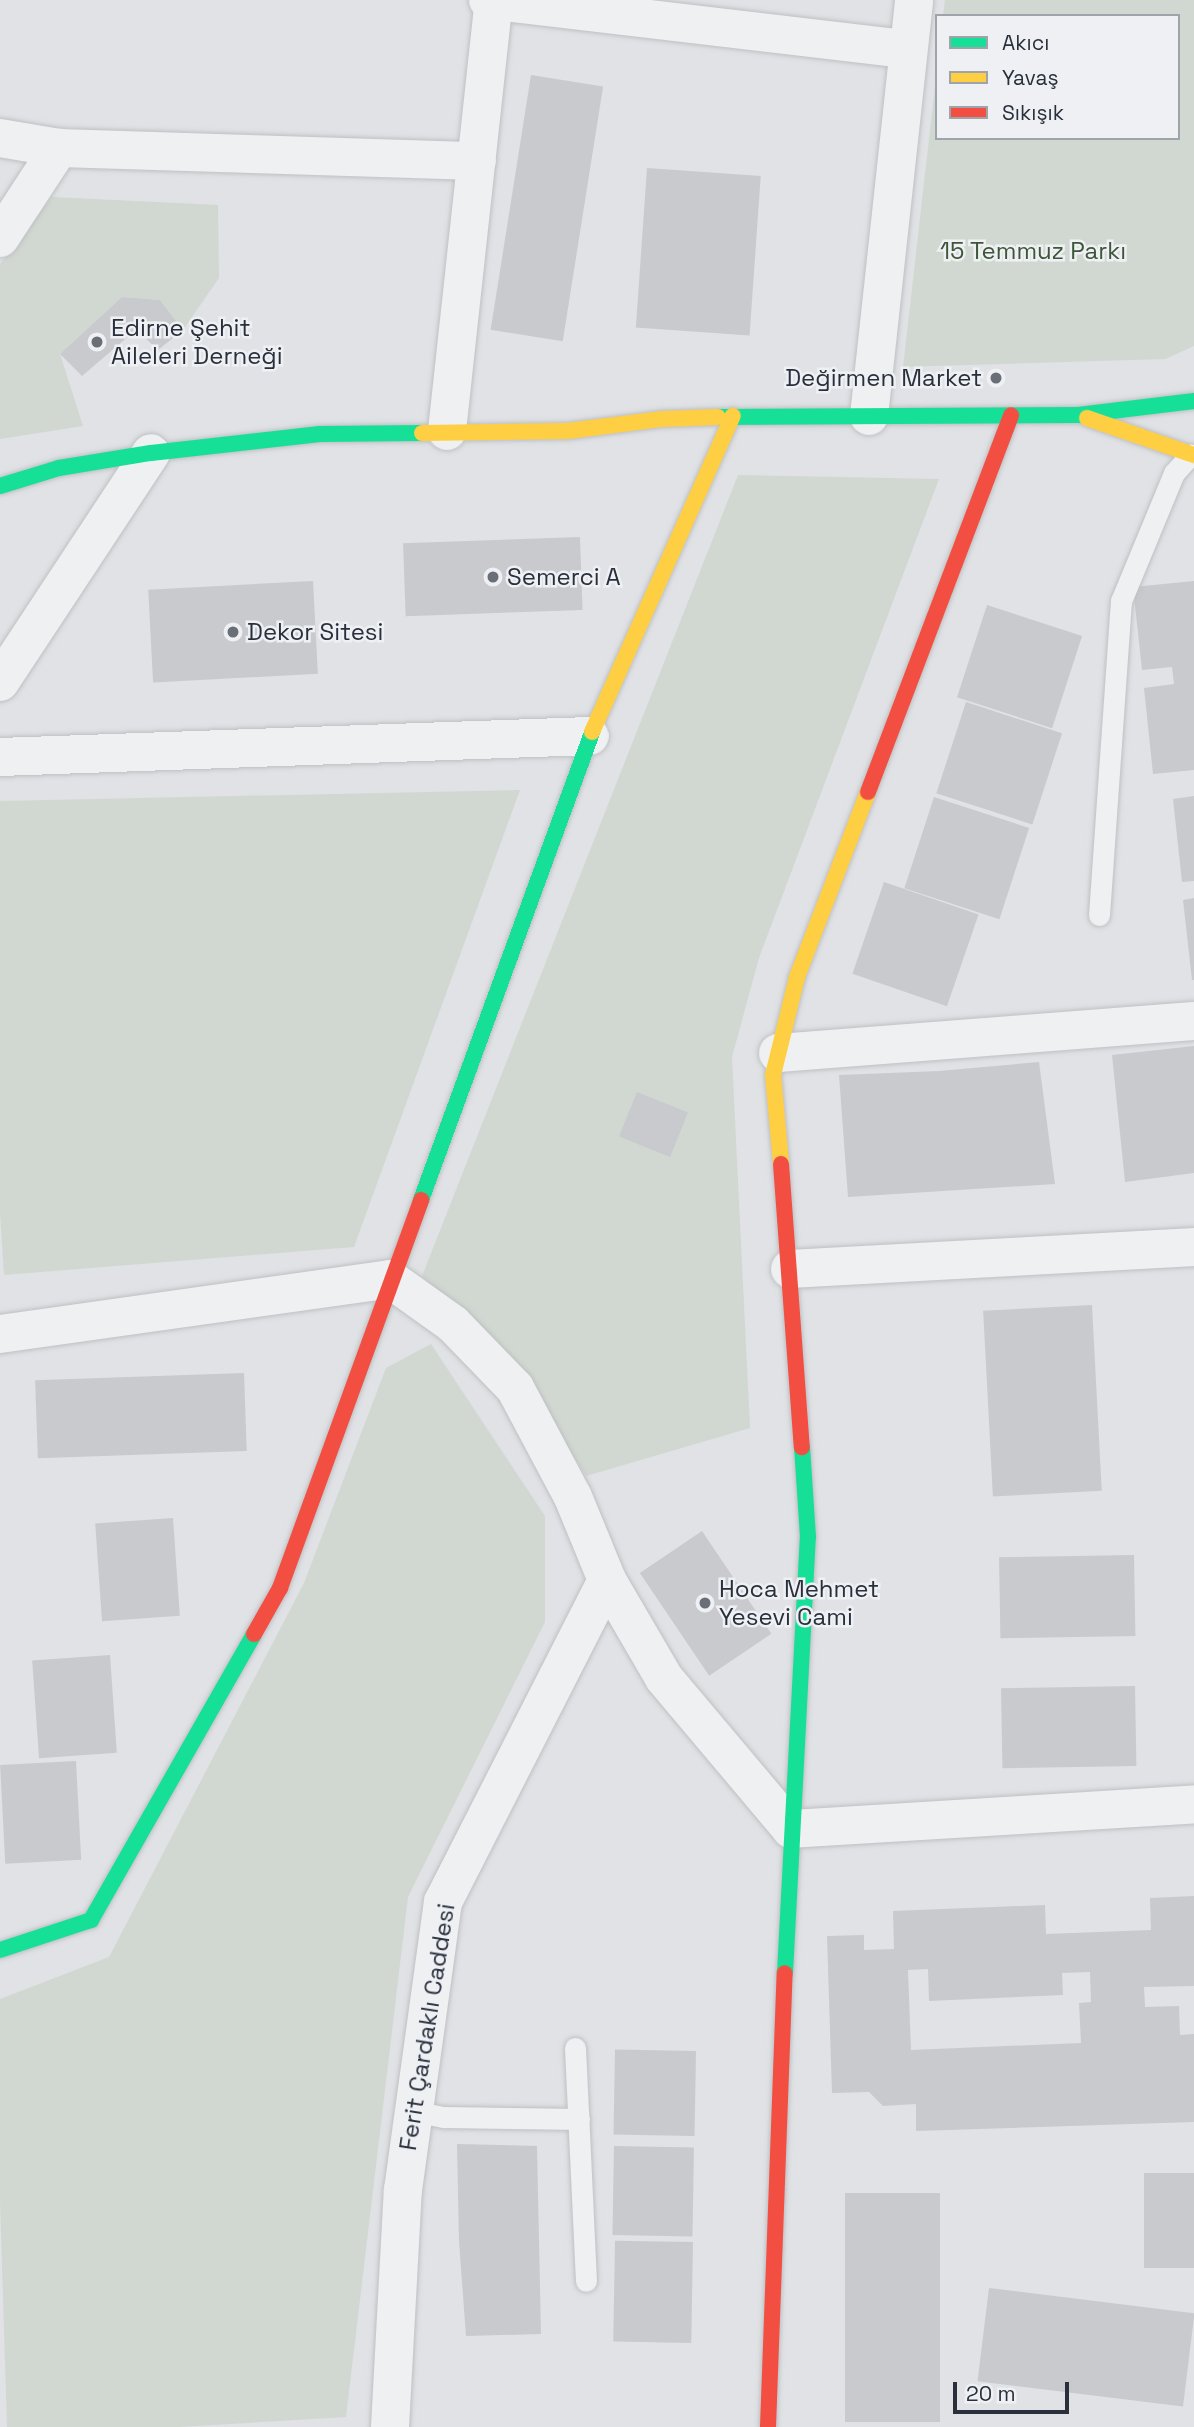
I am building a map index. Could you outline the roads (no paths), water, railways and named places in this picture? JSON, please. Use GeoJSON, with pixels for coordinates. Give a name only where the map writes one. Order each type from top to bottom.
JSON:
{"type":"FeatureCollection","features":[{"type":"Feature","properties":{"kind":"street"},"geometry":{"type":"LineString","coordinates":[[488,0],[672,10],[908,49]]}},
{"type":"Feature","properties":{"kind":"street"},"geometry":{"type":"LineString","coordinates":[[447,431],[494,0]]}},
{"type":"Feature","properties":{"kind":"street"},"geometry":{"type":"LineString","coordinates":[[869,416],[914,0]]}},
{"type":"Feature","properties":{"kind":"street"},"geometry":{"type":"LineString","coordinates":[[0,138],[59,148],[477,161]]}},
{"type":"Feature","properties":{"kind":"street"},"geometry":{"type":"LineString","coordinates":[[0,238],[59,148]]}},
{"type":"Feature","properties":{"kind":"street"},"geometry":{"type":"LineString","coordinates":[[0,486],[59,468],[150,453],[320,434],[568,430],[662,419],[733,416],[1078,415],[1194,401]]}},
{"type":"Feature","properties":{"kind":"street"},"geometry":{"type":"LineString","coordinates":[[768,2427],[792,1829],[808,1537],[790,1269],[773,1075],[797,976],[1011,415]]}},
{"type":"Feature","properties":{"kind":"street"},"geometry":{"type":"LineString","coordinates":[[1078,415],[1192,454]]}},
{"type":"Feature","properties":{"kind":"street"},"geometry":{"type":"LineString","coordinates":[[0,1950],[91,1920],[280,1588],[390,1279],[590,736],[733,416]]}},
{"type":"Feature","properties":{"kind":"street"},"geometry":{"type":"LineString","coordinates":[[0,682],[150,453]]}},
{"type":"Feature","properties":{"kind":"street"},"geometry":{"type":"LineString","coordinates":[[0,757],[590,736]]}},
{"type":"Feature","properties":{"kind":"street"},"geometry":{"type":"LineString","coordinates":[[778,1053],[1194,1021]]}},
{"type":"Feature","properties":{"kind":"street"},"geometry":{"type":"LineString","coordinates":[[790,1269],[1194,1247]]}},
{"type":"Feature","properties":{"kind":"street"},"geometry":{"type":"LineString","coordinates":[[0,1334],[390,1279],[453,1324],[515,1388],[573,1497],[607,1580],[664,1678],[792,1829]]}},
{"type":"Feature","properties":{"kind":"street","name":"Ferit Çardaklı Caddesi"},"geometry":{"type":"LineString","coordinates":[[390,2427],[403,2190],[443,1902],[607,1580]]}},
{"type":"Feature","properties":{"kind":"street"},"geometry":{"type":"LineString","coordinates":[[792,1829],[1194,1804]]}},
{"type":"Feature","properties":{"kind":"lane"},"geometry":{"type":"LineString","coordinates":[[1099,915],[1121,601],[1174,473],[1192,454]]}},
{"type":"Feature","properties":{"kind":"lane"},"geometry":{"type":"LineString","coordinates":[[575,2048],[586,2281]]}},
{"type":"Feature","properties":{"kind":"lane"},"geometry":{"type":"LineString","coordinates":[[412,2111],[443,2116],[579,2119]]}},
{"type":"Feature","properties":{"kind":"place","name":"Edirne Şehit Aileleri Derneği"},"geometry":{"type":"Point","coordinates":[97,342]}},
{"type":"Feature","properties":{"kind":"place","name":"Değirmen Market"},"geometry":{"type":"Point","coordinates":[996,378]}},
{"type":"Feature","properties":{"kind":"place","name":"Semerci A"},"geometry":{"type":"Point","coordinates":[493,577]}},
{"type":"Feature","properties":{"kind":"place","name":"Dekor Sitesi"},"geometry":{"type":"Point","coordinates":[233,632]}},
{"type":"Feature","properties":{"kind":"place","name":"Hoca Mehmet Yesevi Cami"},"geometry":{"type":"Point","coordinates":[705,1603]}},
{"type":"Feature","properties":{"kind":"park label","name":"15 Temmuz Parkı"},"geometry":{"type":"Point","coordinates":[1033,251]}}]}
